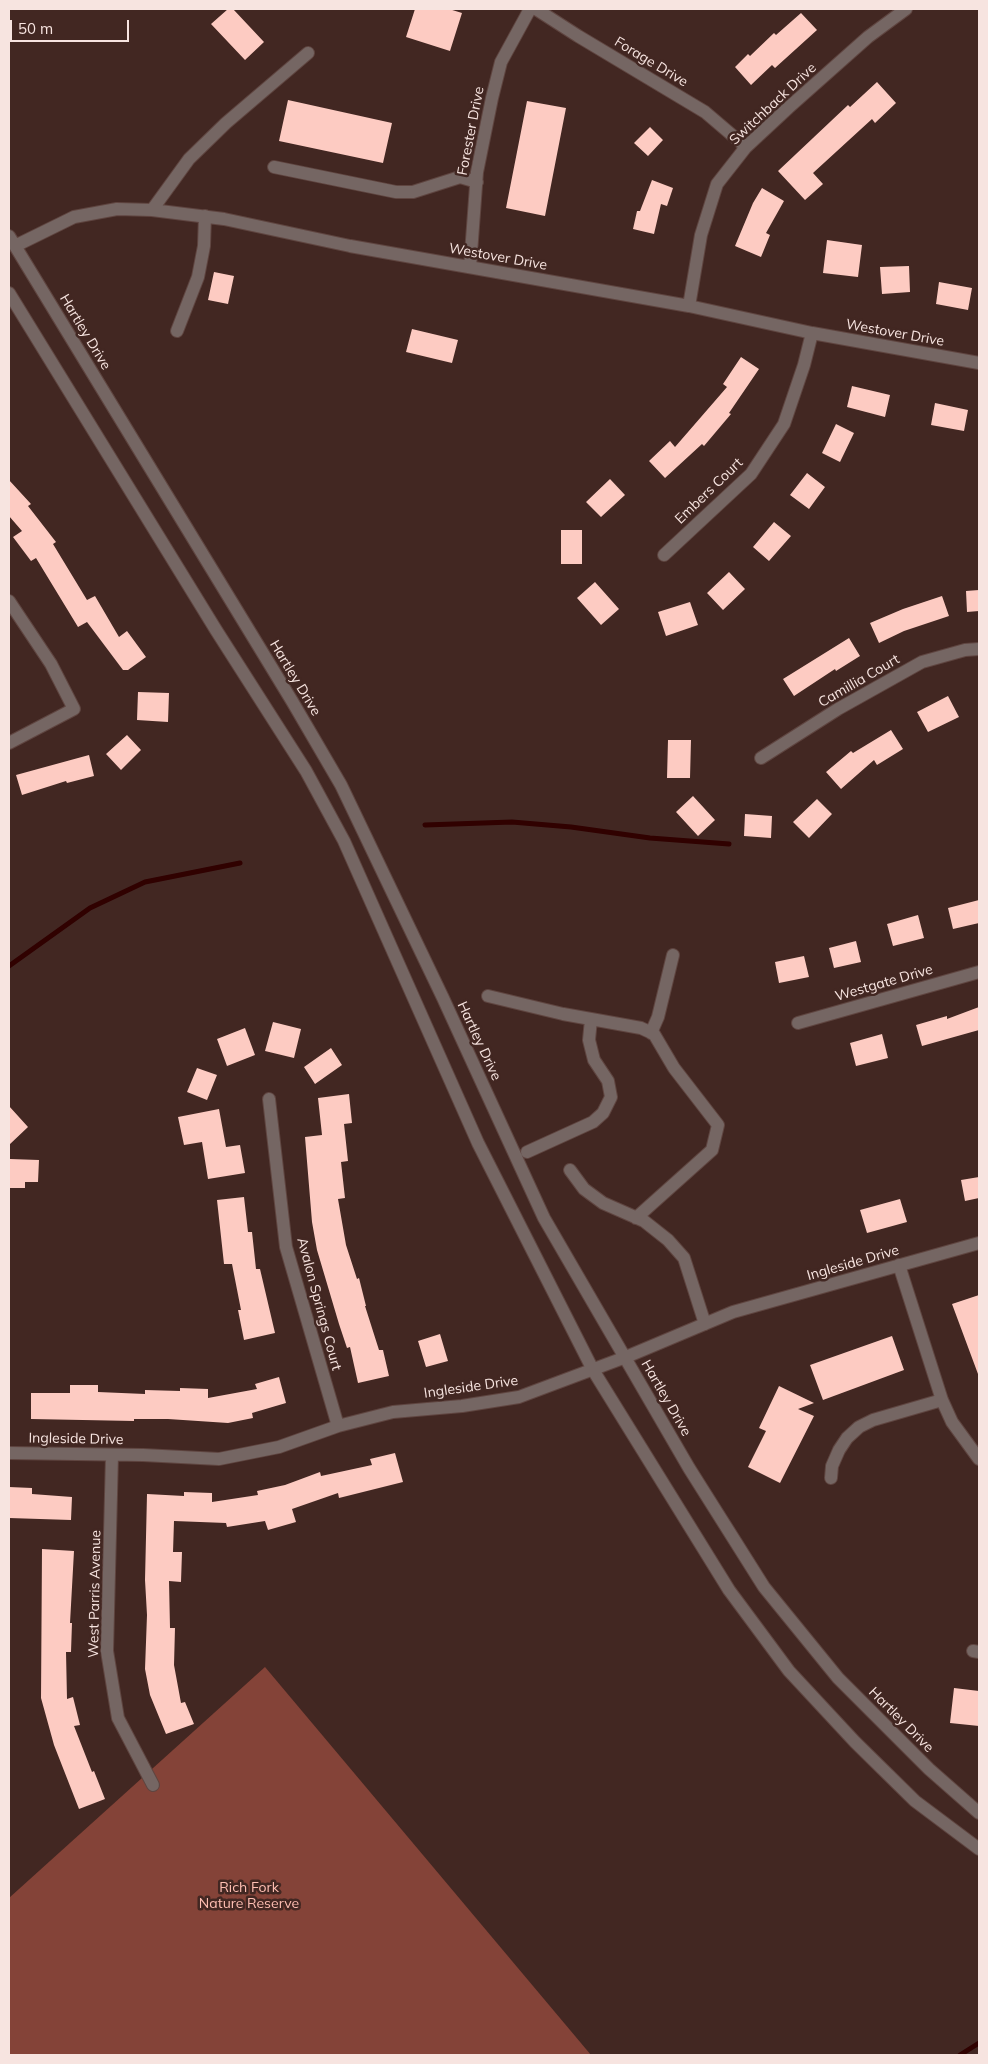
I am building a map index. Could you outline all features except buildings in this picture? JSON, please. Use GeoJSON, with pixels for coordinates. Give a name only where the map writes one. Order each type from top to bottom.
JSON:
{"type":"FeatureCollection","features":[{"type":"Feature","properties":{"kind":"street","name":"Forester Drive"},"geometry":{"type":"LineString","coordinates":[[470,267],[477,182],[492,98],[501,62],[530,9]]}},
{"type":"Feature","properties":{"kind":"street","name":"Forage Drive"},"geometry":{"type":"LineString","coordinates":[[536,9],[705,112],[746,147]]}},
{"type":"Feature","properties":{"kind":"street","name":"Switchback Drive"},"geometry":{"type":"LineString","coordinates":[[688,306],[700,235],[717,184],[746,147],[868,38],[906,9]]}},
{"type":"Feature","properties":{"kind":"street"},"geometry":{"type":"LineString","coordinates":[[152,210],[189,159],[226,123],[308,53]]}},
{"type":"Feature","properties":{"kind":"street"},"geometry":{"type":"LineString","coordinates":[[274,167],[396,192],[413,192],[460,177],[477,182]]}},
{"type":"Feature","properties":{"kind":"street","name":"Westover Drive"},"geometry":{"type":"LineString","coordinates":[[12,241],[74,217],[117,209],[152,210],[205,216],[350,246],[688,306],[812,333],[979,364]]}},
{"type":"Feature","properties":{"kind":"street"},"geometry":{"type":"LineString","coordinates":[[177,331],[198,277],[204,246],[205,216]]}},
{"type":"Feature","properties":{"kind":"street","name":"Hartley Drive"},"geometry":{"type":"LineString","coordinates":[[12,241],[292,701],[341,785],[443,998],[544,1218],[689,1468],[764,1587],[838,1678],[929,1769],[979,1813]]}},
{"type":"Feature","properties":{"kind":"street"},"geometry":{"type":"LineString","coordinates":[[9,292],[216,630],[306,771],[344,841],[478,1143],[593,1370],[729,1590],[789,1670],[855,1742],[915,1801],[979,1849]]}},
{"type":"Feature","properties":{"kind":"street","name":"Embers Court"},"geometry":{"type":"LineString","coordinates":[[664,555],[751,474],[784,424],[804,365],[812,333]]}},
{"type":"Feature","properties":{"kind":"street"},"geometry":{"type":"LineString","coordinates":[[9,601],[50,664],[74,709],[9,743]]}},
{"type":"Feature","properties":{"kind":"street","name":"Camillia Court"},"geometry":{"type":"LineString","coordinates":[[761,758],[838,709],[922,662],[966,650],[979,649]]}},
{"type":"Feature","properties":{"kind":"street"},"geometry":{"type":"LineString","coordinates":[[651,1033],[658,1017],[673,955]]}},
{"type":"Feature","properties":{"kind":"street","name":"Westgate Drive"},"geometry":{"type":"LineString","coordinates":[[798,1023],[979,972]]}},
{"type":"Feature","properties":{"kind":"street"},"geometry":{"type":"LineString","coordinates":[[488,996],[641,1028],[654,1034],[674,1068],[718,1125],[712,1150],[636,1218]]}},
{"type":"Feature","properties":{"kind":"street"},"geometry":{"type":"LineString","coordinates":[[527,1152],[593,1122],[603,1113],[611,1097],[608,1081],[594,1060],[589,1040],[591,1019]]}},
{"type":"Feature","properties":{"kind":"street","name":"Avalon Springs Court"},"geometry":{"type":"LineString","coordinates":[[269,1100],[286,1247],[338,1426]]}},
{"type":"Feature","properties":{"kind":"street"},"geometry":{"type":"LineString","coordinates":[[570,1170],[584,1189],[603,1203],[644,1221],[668,1240],[684,1258],[705,1324]]}},
{"type":"Feature","properties":{"kind":"street","name":"Ingleside Drive"},"geometry":{"type":"LineString","coordinates":[[9,1453],[220,1460],[279,1447],[338,1426],[393,1412],[462,1406],[519,1397],[626,1357],[733,1312],[979,1243]]}},
{"type":"Feature","properties":{"kind":"street"},"geometry":{"type":"LineString","coordinates":[[899,1265],[942,1400],[952,1422],[979,1459]]}},
{"type":"Feature","properties":{"kind":"street"},"geometry":{"type":"LineString","coordinates":[[831,1478],[832,1466],[839,1450],[847,1438],[859,1428],[874,1420],[942,1400]]}},
{"type":"Feature","properties":{"kind":"street","name":"West Parris Avenue"},"geometry":{"type":"LineString","coordinates":[[112,1455],[107,1651],[118,1718],[153,1785]]}},
{"type":"Feature","properties":{"kind":"green space","name":"Rich Fork Nature Reserve"},"geometry":{"type":"Polygon","coordinates":[[[265,1667],[591,2055],[9,2055],[9,1898],[265,1667]]]}},
{"type":"Feature","properties":{"kind":"waterway"},"geometry":{"type":"LineString","coordinates":[[425,825],[512,822],[571,827],[650,838],[729,844]]}},
{"type":"Feature","properties":{"kind":"waterway"},"geometry":{"type":"LineString","coordinates":[[9,966],[90,908],[145,882],[240,863]]}},
{"type":"Feature","properties":{"kind":"waterway"},"geometry":{"type":"LineString","coordinates":[[960,2055],[979,2043]]}}]}
